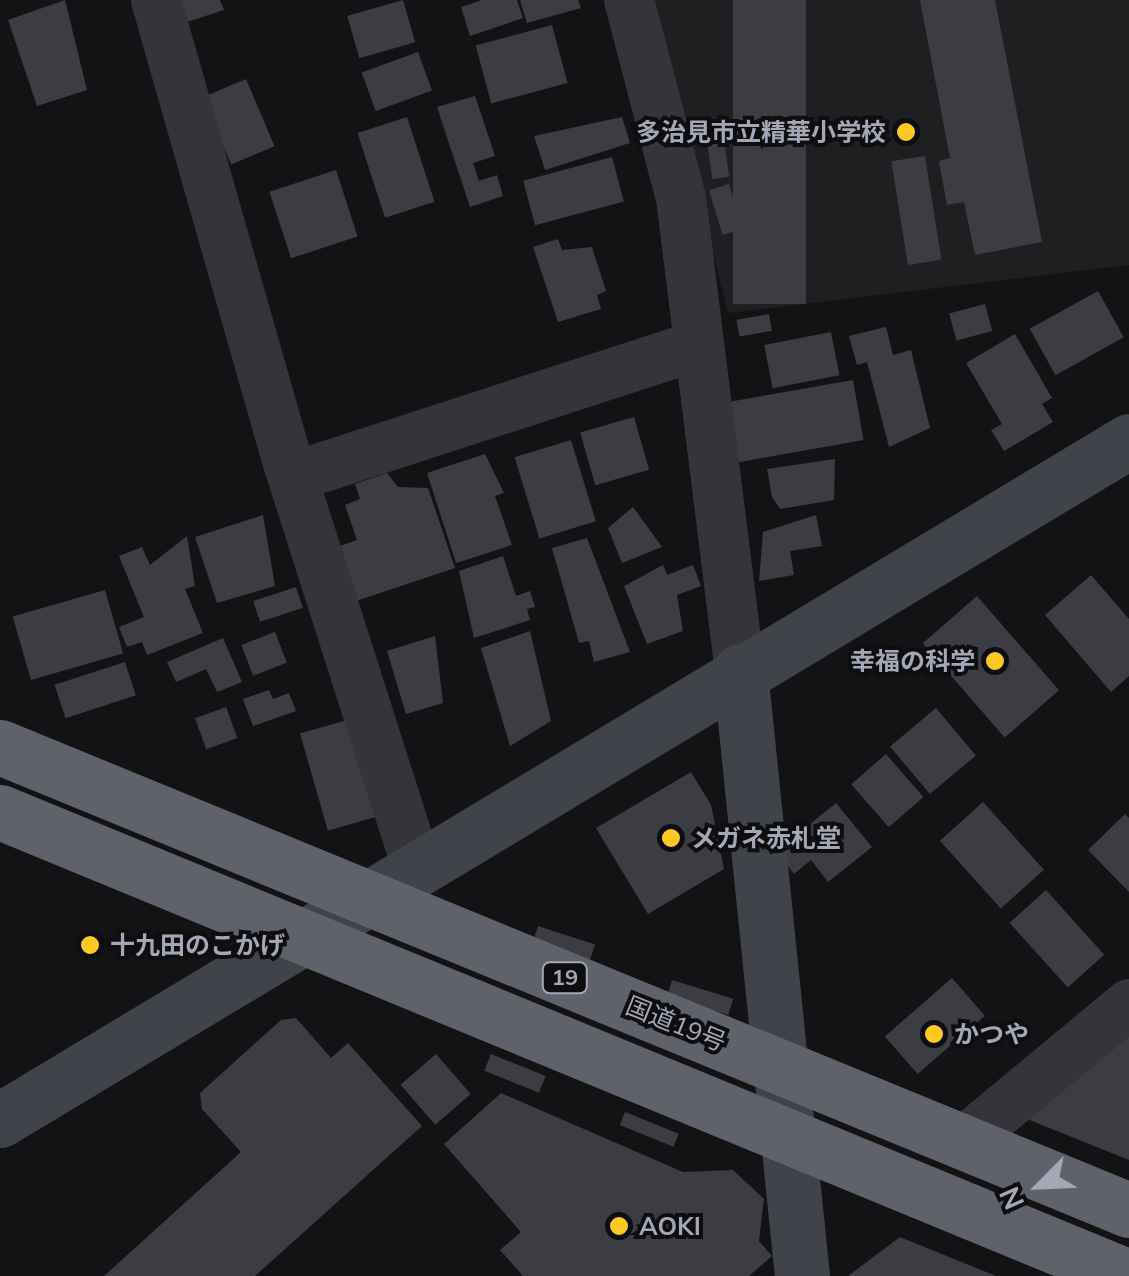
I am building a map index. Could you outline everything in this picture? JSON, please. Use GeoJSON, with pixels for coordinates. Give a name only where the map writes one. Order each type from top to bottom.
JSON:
{"type":"FeatureCollection","features":[{"type":"Feature","properties":{"kind":"highway","name":"国道19号"},"geometry":{"type":"LineString","coordinates":[[0,746],[1129,1210]]}},
{"type":"Feature","properties":{"kind":"highway","name":"19"},"geometry":{"type":"LineString","coordinates":[[0,812],[1127,1276]]}},
{"type":"Feature","properties":{"kind":"street"},"geometry":{"type":"LineString","coordinates":[[156,0],[292,477],[416,862]]}},
{"type":"Feature","properties":{"kind":"street"},"geometry":{"type":"LineString","coordinates":[[628,0],[681,198],[785,1068],[802,1276]]}},
{"type":"Feature","properties":{"kind":"street"},"geometry":{"type":"LineString","coordinates":[[292,477],[696,346]]}},
{"type":"Feature","properties":{"kind":"street"},"geometry":{"type":"LineString","coordinates":[[0,1120],[416,862],[1129,442]]}},
{"type":"Feature","properties":{"kind":"street"},"geometry":{"type":"LineString","coordinates":[[963,1142],[1129,1004]]}},
{"type":"Feature","properties":{"kind":"shaded area","name":"多治見市立精華小学校"},"geometry":{"type":"Polygon","coordinates":[[[650,0],[1129,0],[1129,265],[728,313],[650,0]]]}},
{"type":"Feature","properties":{"kind":"building"},"geometry":{"type":"Polygon","coordinates":[[[65,0],[87,90],[37,106],[8,20],[65,0]]]}},
{"type":"Feature","properties":{"kind":"building"},"geometry":{"type":"Polygon","coordinates":[[[180,0],[220,0],[224,10],[187,22],[180,0]]]}},
{"type":"Feature","properties":{"kind":"building"},"geometry":{"type":"Polygon","coordinates":[[[403,0],[415,42],[359,58],[347,16],[403,0]]]}},
{"type":"Feature","properties":{"kind":"building"},"geometry":{"type":"Polygon","coordinates":[[[482,0],[517,0],[523,18],[470,36],[461,7],[482,0]]]}},
{"type":"Feature","properties":{"kind":"building"},"geometry":{"type":"Polygon","coordinates":[[[520,0],[578,0],[581,8],[527,23],[520,0]]]}},
{"type":"Feature","properties":{"kind":"building"},"geometry":{"type":"Polygon","coordinates":[[[733,0],[806,0],[806,304],[733,304],[733,0]]]}},
{"type":"Feature","properties":{"kind":"building"},"geometry":{"type":"Polygon","coordinates":[[[920,0],[995,0],[1042,242],[975,255],[964,202],[947,205],[939,161],[950,158],[920,0]]]}},
{"type":"Feature","properties":{"kind":"building"},"geometry":{"type":"Polygon","coordinates":[[[552,25],[568,83],[491,103],[476,45],[552,25]]]}},
{"type":"Feature","properties":{"kind":"building"},"geometry":{"type":"Polygon","coordinates":[[[418,52],[432,91],[376,111],[362,73],[418,52]]]}},
{"type":"Feature","properties":{"kind":"building"},"geometry":{"type":"Polygon","coordinates":[[[246,79],[275,146],[231,165],[203,97],[246,79]]]}},
{"type":"Feature","properties":{"kind":"building"},"geometry":{"type":"Polygon","coordinates":[[[475,96],[495,156],[473,163],[479,181],[497,175],[503,196],[470,207],[437,107],[475,96]]]}},
{"type":"Feature","properties":{"kind":"building"},"geometry":{"type":"Polygon","coordinates":[[[407,117],[435,202],[385,218],[358,133],[407,117]]]}},
{"type":"Feature","properties":{"kind":"building"},"geometry":{"type":"Polygon","coordinates":[[[622,117],[630,143],[545,170],[534,136],[622,117]]]}},
{"type":"Feature","properties":{"kind":"building"},"geometry":{"type":"Polygon","coordinates":[[[724,140],[729,177],[712,179],[707,142],[724,140]]]}},
{"type":"Feature","properties":{"kind":"building"},"geometry":{"type":"Polygon","coordinates":[[[925,156],[941,260],[908,265],[891,161],[925,156]]]}},
{"type":"Feature","properties":{"kind":"building"},"geometry":{"type":"Polygon","coordinates":[[[612,157],[624,201],[535,225],[523,181],[612,157]]]}},
{"type":"Feature","properties":{"kind":"building"},"geometry":{"type":"Polygon","coordinates":[[[336,170],[358,237],[291,258],[269,192],[336,170]]]}},
{"type":"Feature","properties":{"kind":"building"},"geometry":{"type":"Polygon","coordinates":[[[729,184],[743,229],[723,235],[709,190],[729,184]]]}},
{"type":"Feature","properties":{"kind":"building"},"geometry":{"type":"Polygon","coordinates":[[[558,239],[562,250],[592,247],[606,291],[597,295],[601,309],[558,322],[533,247],[558,239]]]}},
{"type":"Feature","properties":{"kind":"building"},"geometry":{"type":"Polygon","coordinates":[[[1098,291],[1124,337],[1055,375],[1030,329],[1098,291]]]}},
{"type":"Feature","properties":{"kind":"building"},"geometry":{"type":"Polygon","coordinates":[[[985,304],[992,331],[957,341],[949,314],[985,304]]]}},
{"type":"Feature","properties":{"kind":"building"},"geometry":{"type":"Polygon","coordinates":[[[769,314],[772,331],[739,336],[737,320],[769,314]]]}},
{"type":"Feature","properties":{"kind":"building"},"geometry":{"type":"Polygon","coordinates":[[[886,327],[893,355],[911,350],[930,428],[889,447],[867,362],[857,365],[849,336],[886,327]]]}},
{"type":"Feature","properties":{"kind":"building"},"geometry":{"type":"Polygon","coordinates":[[[831,332],[839,375],[773,388],[764,345],[831,332]]]}},
{"type":"Feature","properties":{"kind":"building"},"geometry":{"type":"Polygon","coordinates":[[[1015,334],[1052,398],[1042,404],[1053,422],[1004,451],[991,430],[1002,424],[966,363],[1015,334]]]}},
{"type":"Feature","properties":{"kind":"building"},"geometry":{"type":"Polygon","coordinates":[[[853,380],[864,440],[739,462],[728,402],[853,380]]]}},
{"type":"Feature","properties":{"kind":"building"},"geometry":{"type":"Polygon","coordinates":[[[634,417],[649,470],[595,485],[580,432],[634,417]]]}},
{"type":"Feature","properties":{"kind":"building"},"geometry":{"type":"Polygon","coordinates":[[[571,440],[596,521],[539,539],[515,457],[571,440]]]}},
{"type":"Feature","properties":{"kind":"building"},"geometry":{"type":"Polygon","coordinates":[[[485,454],[504,493],[495,496],[512,545],[456,563],[427,473],[485,454]]]}},
{"type":"Feature","properties":{"kind":"building"},"geometry":{"type":"Polygon","coordinates":[[[835,459],[834,500],[780,509],[772,497],[767,469],[835,459]]]}},
{"type":"Feature","properties":{"kind":"building"},"geometry":{"type":"Polygon","coordinates":[[[387,473],[398,487],[428,488],[455,568],[356,601],[331,549],[357,540],[345,505],[360,499],[355,484],[387,473]]]}},
{"type":"Feature","properties":{"kind":"building"},"geometry":{"type":"Polygon","coordinates":[[[633,507],[662,547],[622,563],[608,528],[633,507]]]}},
{"type":"Feature","properties":{"kind":"building"},"geometry":{"type":"Polygon","coordinates":[[[263,515],[275,586],[217,603],[195,537],[263,515]]]}},
{"type":"Feature","properties":{"kind":"building"},"geometry":{"type":"Polygon","coordinates":[[[816,515],[822,546],[790,551],[794,575],[759,581],[763,532],[816,515]]]}},
{"type":"Feature","properties":{"kind":"building"},"geometry":{"type":"Polygon","coordinates":[[[187,536],[195,586],[185,589],[203,633],[147,655],[142,642],[127,647],[119,627],[144,617],[119,556],[142,547],[150,565],[187,536]]]}},
{"type":"Feature","properties":{"kind":"building"},"geometry":{"type":"Polygon","coordinates":[[[587,538],[630,652],[594,662],[589,641],[579,643],[552,548],[587,538]]]}},
{"type":"Feature","properties":{"kind":"building"},"geometry":{"type":"Polygon","coordinates":[[[503,556],[516,596],[530,591],[535,607],[527,609],[530,620],[474,638],[459,571],[503,556]]]}},
{"type":"Feature","properties":{"kind":"building"},"geometry":{"type":"Polygon","coordinates":[[[663,565],[667,575],[693,565],[701,586],[677,595],[683,631],[647,644],[624,586],[663,565]]]}},
{"type":"Feature","properties":{"kind":"building"},"geometry":{"type":"Polygon","coordinates":[[[1091,575],[1129,619],[1129,676],[1111,692],[1045,615],[1091,575]]]}},
{"type":"Feature","properties":{"kind":"building"},"geometry":{"type":"Polygon","coordinates":[[[296,587],[303,608],[260,622],[253,601],[296,587]]]}},
{"type":"Feature","properties":{"kind":"building"},"geometry":{"type":"Polygon","coordinates":[[[105,590],[123,653],[31,680],[13,616],[105,590]]]}},
{"type":"Feature","properties":{"kind":"building"},"geometry":{"type":"Polygon","coordinates":[[[977,596],[1059,690],[1005,738],[923,643],[977,596]]]}},
{"type":"Feature","properties":{"kind":"building"},"geometry":{"type":"Polygon","coordinates":[[[530,631],[551,721],[510,746],[481,648],[530,631]]]}},
{"type":"Feature","properties":{"kind":"building"},"geometry":{"type":"Polygon","coordinates":[[[275,632],[287,663],[253,676],[241,645],[275,632]]]}},
{"type":"Feature","properties":{"kind":"building"},"geometry":{"type":"Polygon","coordinates":[[[435,636],[443,703],[406,714],[387,651],[435,636]]]}},
{"type":"Feature","properties":{"kind":"building"},"geometry":{"type":"Polygon","coordinates":[[[223,638],[242,682],[217,692],[206,669],[176,682],[167,662],[223,638]]]}},
{"type":"Feature","properties":{"kind":"building"},"geometry":{"type":"Polygon","coordinates":[[[125,662],[136,695],[65,718],[55,685],[125,662]]]}},
{"type":"Feature","properties":{"kind":"building"},"geometry":{"type":"Polygon","coordinates":[[[269,690],[273,699],[289,693],[296,711],[253,726],[243,699],[269,690]]]}},
{"type":"Feature","properties":{"kind":"building"},"geometry":{"type":"Polygon","coordinates":[[[226,707],[237,738],[206,749],[195,718],[226,707]]]}},
{"type":"Feature","properties":{"kind":"building"},"geometry":{"type":"Polygon","coordinates":[[[936,708],[976,755],[930,794],[890,747],[936,708]]]}},
{"type":"Feature","properties":{"kind":"building"},"geometry":{"type":"Polygon","coordinates":[[[351,719],[379,816],[328,831],[300,734],[351,719]]]}},
{"type":"Feature","properties":{"kind":"building"},"geometry":{"type":"Polygon","coordinates":[[[886,754],[923,797],[889,827],[851,784],[886,754]]]}},
{"type":"Feature","properties":{"kind":"building"},"geometry":{"type":"Polygon","coordinates":[[[691,772],[711,805],[724,869],[648,914],[596,828],[691,772]]]}},
{"type":"Feature","properties":{"kind":"building"},"geometry":{"type":"Polygon","coordinates":[[[983,802],[1044,870],[1001,908],[940,841],[983,802]]]}},
{"type":"Feature","properties":{"kind":"building"},"geometry":{"type":"Polygon","coordinates":[[[836,803],[872,847],[828,882],[811,860],[794,874],[777,851],[836,803]]]}},
{"type":"Feature","properties":{"kind":"building"},"geometry":{"type":"Polygon","coordinates":[[[1125,814],[1129,818],[1129,892],[1088,850],[1125,814]]]}},
{"type":"Feature","properties":{"kind":"building"},"geometry":{"type":"Polygon","coordinates":[[[1046,890],[1104,955],[1068,987],[1010,923],[1046,890]]]}},
{"type":"Feature","properties":{"kind":"building"},"geometry":{"type":"Polygon","coordinates":[[[538,926],[595,945],[590,961],[533,942],[538,926]]]}},
{"type":"Feature","properties":{"kind":"building"},"geometry":{"type":"Polygon","coordinates":[[[952,978],[985,1016],[918,1074],[885,1036],[952,978]]]}},
{"type":"Feature","properties":{"kind":"building"},"geometry":{"type":"Polygon","coordinates":[[[672,980],[733,999],[728,1015],[667,996],[672,980]]]}},
{"type":"Feature","properties":{"kind":"building"},"geometry":{"type":"Polygon","coordinates":[[[296,1018],[331,1058],[348,1043],[422,1126],[255,1276],[104,1276],[241,1152],[202,1109],[200,1093],[281,1020],[296,1018]]]}},
{"type":"Feature","properties":{"kind":"building"},"geometry":{"type":"Polygon","coordinates":[[[1129,1033],[1129,1160],[1027,1119],[1129,1033]]]}},
{"type":"Feature","properties":{"kind":"building"},"geometry":{"type":"Polygon","coordinates":[[[436,1054],[471,1094],[435,1125],[401,1085],[436,1054]]]}},
{"type":"Feature","properties":{"kind":"building"},"geometry":{"type":"Polygon","coordinates":[[[491,1054],[546,1076],[539,1093],[484,1071],[491,1054]]]}},
{"type":"Feature","properties":{"kind":"building"},"geometry":{"type":"Polygon","coordinates":[[[501,1093],[683,1172],[733,1170],[764,1199],[759,1241],[772,1256],[749,1276],[523,1276],[500,1250],[521,1232],[444,1144],[501,1093]]]}},
{"type":"Feature","properties":{"kind":"building"},"geometry":{"type":"Polygon","coordinates":[[[625,1112],[679,1134],[674,1147],[620,1125],[625,1112]]]}},
{"type":"Feature","properties":{"kind":"building"},"geometry":{"type":"Polygon","coordinates":[[[900,1237],[996,1276],[848,1276],[900,1237]]]}},
{"type":"Feature","properties":{"kind":"place","name":"多治見市立精華小学校"},"geometry":{"type":"Point","coordinates":[906,132]}},
{"type":"Feature","properties":{"kind":"place","name":"幸福の科学"},"geometry":{"type":"Point","coordinates":[995,661]}},
{"type":"Feature","properties":{"kind":"place","name":"メガネ赤札堂"},"geometry":{"type":"Point","coordinates":[671,838]}},
{"type":"Feature","properties":{"kind":"place","name":"十九田のこかげ"},"geometry":{"type":"Point","coordinates":[90,945]}},
{"type":"Feature","properties":{"kind":"place","name":"かつや"},"geometry":{"type":"Point","coordinates":[934,1034]}},
{"type":"Feature","properties":{"kind":"place","name":"AOKI"},"geometry":{"type":"Point","coordinates":[619,1226]}}]}
